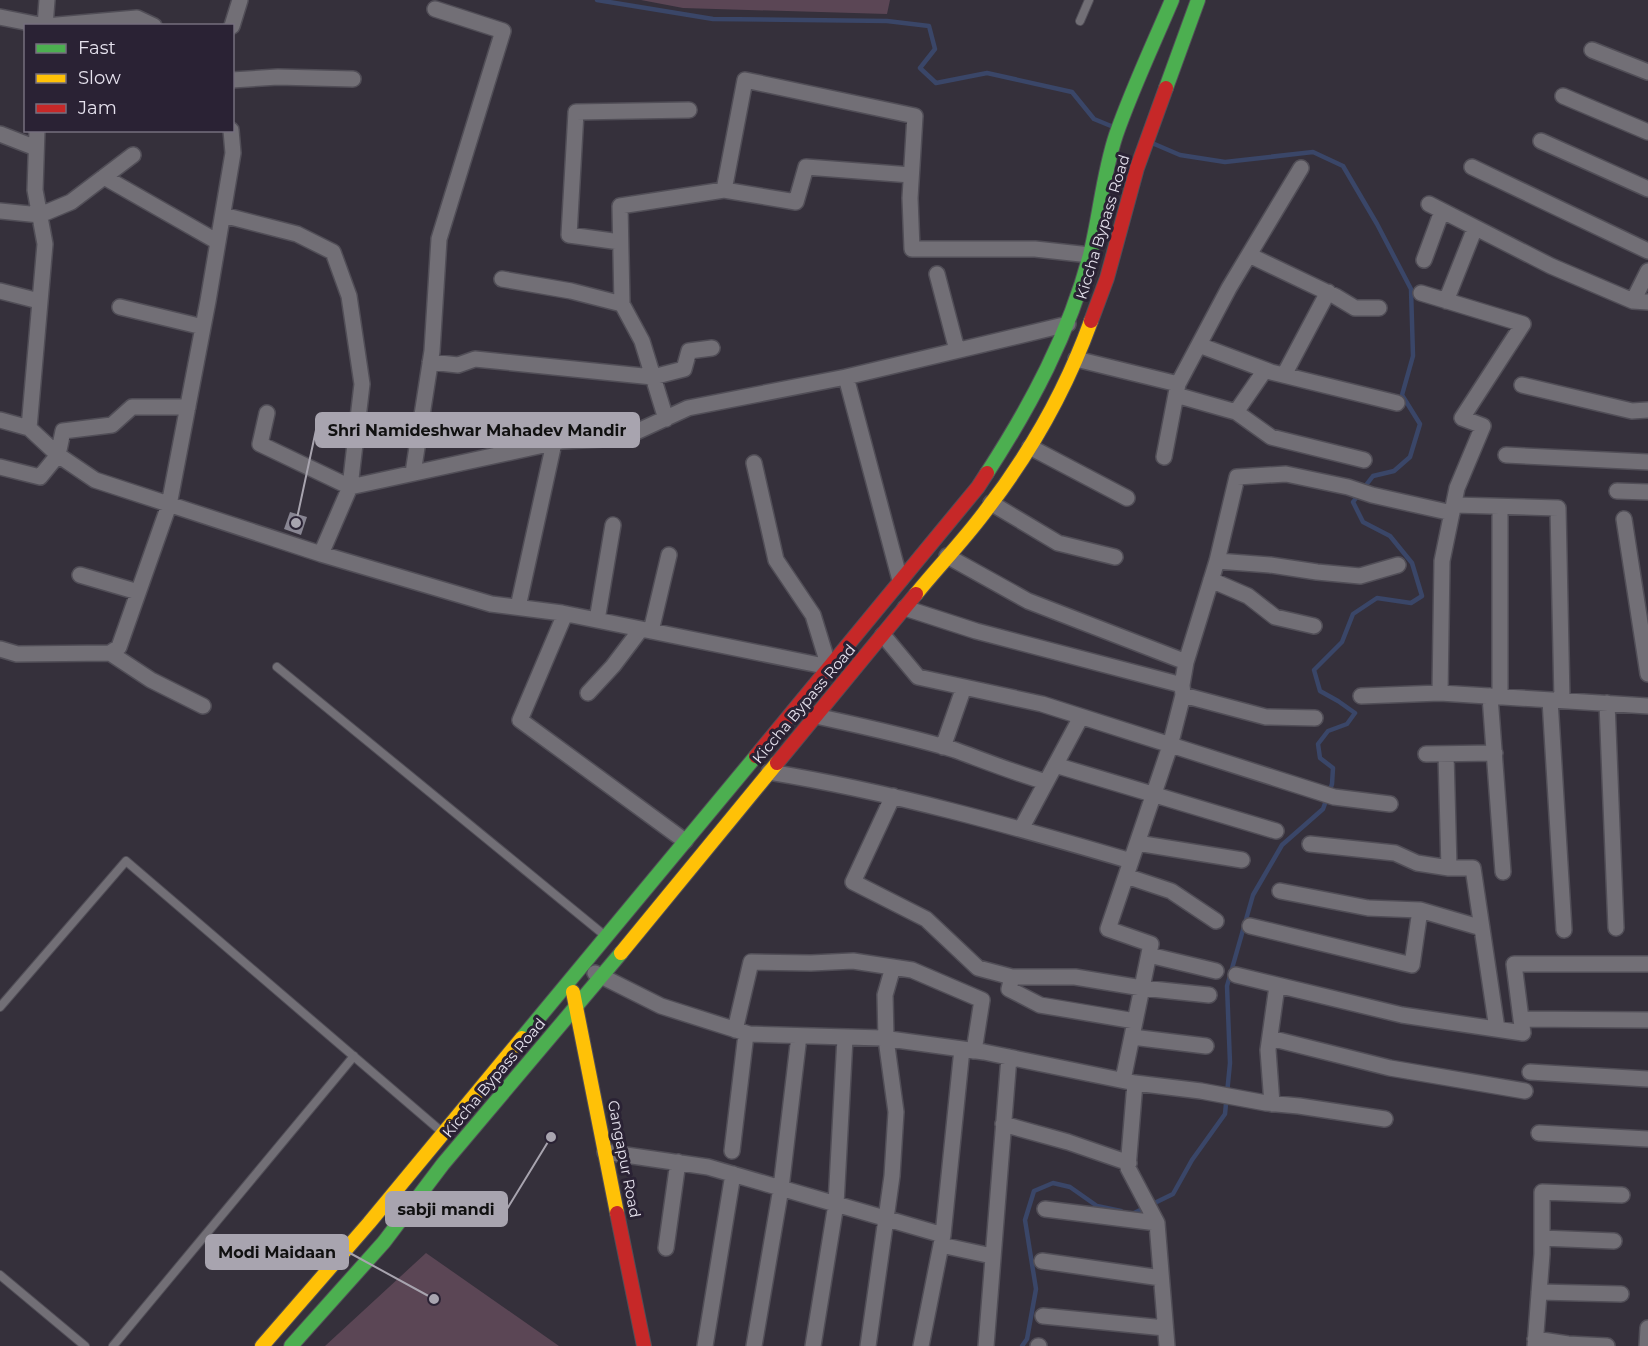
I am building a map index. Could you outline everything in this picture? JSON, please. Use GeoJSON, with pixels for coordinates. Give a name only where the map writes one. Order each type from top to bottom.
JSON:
{"type":"FeatureCollection","features":[{"type":"Feature","properties":{"kind":"main road"},"geometry":{"type":"LineString","coordinates":[[262,1346],[369,1223],[978,487],[1018,426],[1041,385],[1068,324],[1090,255],[1109,158],[1129,97],[1172,0]]}},
{"type":"Feature","properties":{"kind":"main road","name":"Kiccha Bypass Road"},"geometry":{"type":"LineString","coordinates":[[291,1346],[384,1242],[443,1164],[883,635],[991,503],[1033,442],[1059,396],[1076,359],[1107,278],[1137,168],[1198,0]]}},
{"type":"Feature","properties":{"kind":"main road"},"geometry":{"type":"LineString","coordinates":[[1018,426],[1033,442]]}},
{"type":"Feature","properties":{"kind":"main road"},"geometry":{"type":"LineString","coordinates":[[829,668],[845,681]]}},
{"type":"Feature","properties":{"kind":"main road"},"geometry":{"type":"LineString","coordinates":[[754,758],[770,772]]}},
{"type":"Feature","properties":{"kind":"main road"},"geometry":{"type":"LineString","coordinates":[[606,937],[622,951]]}},
{"type":"Feature","properties":{"kind":"main road","name":"Gangapur Road"},"geometry":{"type":"LineString","coordinates":[[571,979],[644,1346]]}},
{"type":"Feature","properties":{"kind":"main road"},"geometry":{"type":"LineString","coordinates":[[531,1026],[547,1039]]}},
{"type":"Feature","properties":{"kind":"street"},"geometry":{"type":"LineString","coordinates":[[46,24],[47,0]]}},
{"type":"Feature","properties":{"kind":"street"},"geometry":{"type":"LineString","coordinates":[[233,24],[240,0]]}},
{"type":"Feature","properties":{"kind":"street"},"geometry":{"type":"LineString","coordinates":[[413,473],[430,362],[439,239],[503,31],[435,9]]}},
{"type":"Feature","properties":{"kind":"street"},"geometry":{"type":"LineString","coordinates":[[0,17],[36,24]]}},
{"type":"Feature","properties":{"kind":"street"},"geometry":{"type":"LineString","coordinates":[[69,24],[137,18],[150,24]]}},
{"type":"Feature","properties":{"kind":"street"},"geometry":{"type":"LineString","coordinates":[[1592,50],[1648,72]]}},
{"type":"Feature","properties":{"kind":"street"},"geometry":{"type":"LineString","coordinates":[[234,80],[278,77],[353,79]]}},
{"type":"Feature","properties":{"kind":"street"},"geometry":{"type":"LineString","coordinates":[[724,190],[745,80],[915,116],[910,198],[912,249],[1035,249],[1090,255]]}},
{"type":"Feature","properties":{"kind":"street"},"geometry":{"type":"LineString","coordinates":[[1563,96],[1648,132]]}},
{"type":"Feature","properties":{"kind":"street"},"geometry":{"type":"LineString","coordinates":[[620,242],[569,236],[576,112],[689,110]]}},
{"type":"Feature","properties":{"kind":"street"},"geometry":{"type":"LineString","coordinates":[[29,428],[45,244],[35,190],[37,132]]}},
{"type":"Feature","properties":{"kind":"street"},"geometry":{"type":"LineString","coordinates":[[0,649],[17,654],[110,653],[119,647],[169,505],[223,215],[233,153],[231,132]]}},
{"type":"Feature","properties":{"kind":"street"},"geometry":{"type":"LineString","coordinates":[[0,134],[36,147]]}},
{"type":"Feature","properties":{"kind":"street"},"geometry":{"type":"LineString","coordinates":[[1541,141],[1648,189]]}},
{"type":"Feature","properties":{"kind":"street"},"geometry":{"type":"LineString","coordinates":[[0,211],[40,215],[71,202],[133,155]]}},
{"type":"Feature","properties":{"kind":"street"},"geometry":{"type":"LineString","coordinates":[[666,418],[642,341],[622,304],[620,206],[724,190],[796,202],[806,167],[911,175]]}},
{"type":"Feature","properties":{"kind":"street"},"geometry":{"type":"LineString","coordinates":[[1472,167],[1648,251]]}},
{"type":"Feature","properties":{"kind":"street"},"geometry":{"type":"LineString","coordinates":[[1164,457],[1177,390],[1249,255],[1301,168]]}},
{"type":"Feature","properties":{"kind":"street"},"geometry":{"type":"LineString","coordinates":[[104,177],[218,242]]}},
{"type":"Feature","properties":{"kind":"street"},"geometry":{"type":"LineString","coordinates":[[1424,260],[1436,208],[1551,266],[1640,301],[1648,271]]}},
{"type":"Feature","properties":{"kind":"street"},"geometry":{"type":"LineString","coordinates":[[223,215],[297,234],[333,252],[349,296],[362,384],[350,487],[321,554]]}},
{"type":"Feature","properties":{"kind":"street"},"geometry":{"type":"LineString","coordinates":[[1446,301],[1475,228]]}},
{"type":"Feature","properties":{"kind":"street"},"geometry":{"type":"LineString","coordinates":[[1249,255],[1328,292],[1355,308],[1379,308]]}},
{"type":"Feature","properties":{"kind":"street"},"geometry":{"type":"LineString","coordinates":[[938,274],[957,351]]}},
{"type":"Feature","properties":{"kind":"street"},"geometry":{"type":"LineString","coordinates":[[502,279],[571,291],[622,304]]}},
{"type":"Feature","properties":{"kind":"street"},"geometry":{"type":"LineString","coordinates":[[0,291],[39,301]]}},
{"type":"Feature","properties":{"kind":"street"},"geometry":{"type":"LineString","coordinates":[[1284,375],[1328,292]]}},
{"type":"Feature","properties":{"kind":"street"},"geometry":{"type":"LineString","coordinates":[[1421,293],[1524,324],[1462,418],[1483,426],[1457,489],[1442,561],[1440,693]]}},
{"type":"Feature","properties":{"kind":"street"},"geometry":{"type":"LineString","coordinates":[[120,307],[203,327]]}},
{"type":"Feature","properties":{"kind":"street"},"geometry":{"type":"LineString","coordinates":[[267,413],[260,444],[350,487],[554,443],[623,438],[688,408],[846,377],[1068,324]]}},
{"type":"Feature","properties":{"kind":"street"},"geometry":{"type":"LineString","coordinates":[[1199,345],[1265,370],[1397,403]]}},
{"type":"Feature","properties":{"kind":"street"},"geometry":{"type":"LineString","coordinates":[[430,362],[458,365],[475,359],[653,377],[684,369],[689,351],[712,348]]}},
{"type":"Feature","properties":{"kind":"street"},"geometry":{"type":"LineString","coordinates":[[1076,359],[1177,390],[1236,412],[1271,438],[1364,460]]}},
{"type":"Feature","properties":{"kind":"street"},"geometry":{"type":"LineString","coordinates":[[1236,412],[1265,370]]}},
{"type":"Feature","properties":{"kind":"street"},"geometry":{"type":"LineString","coordinates":[[846,377],[900,580]]}},
{"type":"Feature","properties":{"kind":"street"},"geometry":{"type":"LineString","coordinates":[[1522,385],[1632,411],[1648,410]]}},
{"type":"Feature","properties":{"kind":"street"},"geometry":{"type":"LineString","coordinates":[[0,467],[40,477],[58,454],[63,431],[112,425],[132,407],[188,407]]}},
{"type":"Feature","properties":{"kind":"street"},"geometry":{"type":"LineString","coordinates":[[0,420],[29,428],[58,454],[95,480],[321,554],[491,604],[566,614],[829,668],[813,615],[776,560],[754,464]]}},
{"type":"Feature","properties":{"kind":"street"},"geometry":{"type":"LineString","coordinates":[[1033,442],[1127,498]]}},
{"type":"Feature","properties":{"kind":"street"},"geometry":{"type":"LineString","coordinates":[[518,607],[554,443]]}},
{"type":"Feature","properties":{"kind":"street"},"geometry":{"type":"LineString","coordinates":[[1506,455],[1648,462]]}},
{"type":"Feature","properties":{"kind":"street"},"geometry":{"type":"LineString","coordinates":[[1167,1346],[1155,1220],[1128,1168],[1132,1037],[1151,944],[1108,929],[1170,746],[1186,662],[1217,561],[1237,477],[1286,474],[1348,487],[1372,495],[1453,509],[1558,508],[1556,700],[1564,930]]}},
{"type":"Feature","properties":{"kind":"street"},"geometry":{"type":"LineString","coordinates":[[1617,491],[1648,492]]}},
{"type":"Feature","properties":{"kind":"street"},"geometry":{"type":"LineString","coordinates":[[991,503],[1058,543],[1115,557]]}},
{"type":"Feature","properties":{"kind":"street"},"geometry":{"type":"LineString","coordinates":[[1500,507],[1495,753],[1503,872]]}},
{"type":"Feature","properties":{"kind":"street"},"geometry":{"type":"LineString","coordinates":[[1624,519],[1648,674]]}},
{"type":"Feature","properties":{"kind":"street"},"geometry":{"type":"LineString","coordinates":[[597,620],[613,525]]}},
{"type":"Feature","properties":{"kind":"street"},"geometry":{"type":"LineString","coordinates":[[588,693],[646,630],[669,555]]}},
{"type":"Feature","properties":{"kind":"street"},"geometry":{"type":"LineString","coordinates":[[946,556],[1028,602],[1186,662]]}},
{"type":"Feature","properties":{"kind":"street"},"geometry":{"type":"LineString","coordinates":[[1217,561],[1360,576],[1398,565]]}},
{"type":"Feature","properties":{"kind":"street"},"geometry":{"type":"LineString","coordinates":[[80,575],[138,592]]}},
{"type":"Feature","properties":{"kind":"street"},"geometry":{"type":"LineString","coordinates":[[1211,580],[1248,596],[1275,617],[1314,626]]}},
{"type":"Feature","properties":{"kind":"street"},"geometry":{"type":"LineString","coordinates":[[905,608],[1266,717],[1315,718]]}},
{"type":"Feature","properties":{"kind":"street"},"geometry":{"type":"LineString","coordinates":[[566,614],[520,720],[685,841]]}},
{"type":"Feature","properties":{"kind":"street"},"geometry":{"type":"LineString","coordinates":[[883,635],[918,677],[1042,704],[1334,797],[1390,804]]}},
{"type":"Feature","properties":{"kind":"street"},"geometry":{"type":"LineString","coordinates":[[110,653],[151,680],[203,706]]}},
{"type":"Feature","properties":{"kind":"street"},"geometry":{"type":"LineString","coordinates":[[943,747],[964,687]]}},
{"type":"Feature","properties":{"kind":"street"},"geometry":{"type":"LineString","coordinates":[[1360,696],[1440,693],[1648,706]]}},
{"type":"Feature","properties":{"kind":"street"},"geometry":{"type":"LineString","coordinates":[[1607,703],[1616,928]]}},
{"type":"Feature","properties":{"kind":"street"},"geometry":{"type":"LineString","coordinates":[[816,716],[902,734],[1013,773],[1046,782]]}},
{"type":"Feature","properties":{"kind":"street"},"geometry":{"type":"LineString","coordinates":[[1021,829],[1081,717]]}},
{"type":"Feature","properties":{"kind":"street"},"geometry":{"type":"LineString","coordinates":[[1426,754],[1495,753]]}},
{"type":"Feature","properties":{"kind":"street"},"geometry":{"type":"LineString","coordinates":[[1446,754],[1449,868]]}},
{"type":"Feature","properties":{"kind":"street"},"geometry":{"type":"LineString","coordinates":[[1055,765],[1276,831]]}},
{"type":"Feature","properties":{"kind":"street"},"geometry":{"type":"LineString","coordinates":[[770,772],[893,796],[1021,829],[1131,861]]}},
{"type":"Feature","properties":{"kind":"street"},"geometry":{"type":"LineString","coordinates":[[893,796],[853,882],[926,919],[978,968],[1012,977],[1075,977],[1142,988],[1209,995]]}},
{"type":"Feature","properties":{"kind":"street"},"geometry":{"type":"LineString","coordinates":[[1137,843],[1242,860]]}},
{"type":"Feature","properties":{"kind":"street"},"geometry":{"type":"LineString","coordinates":[[1310,844],[1395,853],[1417,863],[1449,868],[1473,868],[1497,1029]]}},
{"type":"Feature","properties":{"kind":"street"},"geometry":{"type":"LineString","coordinates":[[1126,876],[1171,891],[1216,921]]}},
{"type":"Feature","properties":{"kind":"street"},"geometry":{"type":"LineString","coordinates":[[1280,891],[1368,908],[1420,910],[1482,927]]}},
{"type":"Feature","properties":{"kind":"street"},"geometry":{"type":"LineString","coordinates":[[1250,926],[1412,965],[1420,910]]}},
{"type":"Feature","properties":{"kind":"street"},"geometry":{"type":"LineString","coordinates":[[1149,955],[1216,971]]}},
{"type":"Feature","properties":{"kind":"street"},"geometry":{"type":"LineString","coordinates":[[732,1151],[741,1032],[751,962],[853,961],[912,970],[982,1000],[968,1050],[942,1240],[921,1346]]}},
{"type":"Feature","properties":{"kind":"street"},"geometry":{"type":"LineString","coordinates":[[1236,975],[1402,1015],[1523,1033],[1514,964],[1648,964]]}},
{"type":"Feature","properties":{"kind":"street"},"geometry":{"type":"LineString","coordinates":[[582,965],[661,1006],[741,1032],[886,1039],[968,1050],[1129,1082],[1384,1119]]}},
{"type":"Feature","properties":{"kind":"street"},"geometry":{"type":"LineString","coordinates":[[868,1346],[887,1219],[896,1112],[886,1039],[885,995],[893,967]]}},
{"type":"Feature","properties":{"kind":"street"},"geometry":{"type":"LineString","coordinates":[[1012,977],[1009,989],[1040,1005],[1135,1021]]}},
{"type":"Feature","properties":{"kind":"street"},"geometry":{"type":"LineString","coordinates":[[1272,1104],[1268,1050],[1277,986]]}},
{"type":"Feature","properties":{"kind":"street"},"geometry":{"type":"LineString","coordinates":[[1521,1019],[1648,1020]]}},
{"type":"Feature","properties":{"kind":"street"},"geometry":{"type":"LineString","coordinates":[[753,1346],[781,1188],[798,1036]]}},
{"type":"Feature","properties":{"kind":"street"},"geometry":{"type":"LineString","coordinates":[[1132,1037],[1206,1046]]}},
{"type":"Feature","properties":{"kind":"street"},"geometry":{"type":"LineString","coordinates":[[813,1346],[836,1204],[845,1038]]}},
{"type":"Feature","properties":{"kind":"street"},"geometry":{"type":"LineString","coordinates":[[1270,1038],[1390,1068],[1525,1091]]}},
{"type":"Feature","properties":{"kind":"street"},"geometry":{"type":"LineString","coordinates":[[986,1346],[1009,1057]]}},
{"type":"Feature","properties":{"kind":"street"},"geometry":{"type":"LineString","coordinates":[[1530,1072],[1648,1079]]}},
{"type":"Feature","properties":{"kind":"street"},"geometry":{"type":"LineString","coordinates":[[1003,1124],[1068,1142],[1129,1163]]}},
{"type":"Feature","properties":{"kind":"street"},"geometry":{"type":"LineString","coordinates":[[1539,1133],[1648,1140]]}},
{"type":"Feature","properties":{"kind":"street"},"geometry":{"type":"LineString","coordinates":[[605,1152],[708,1167],[887,1219],[992,1256]]}},
{"type":"Feature","properties":{"kind":"street"},"geometry":{"type":"LineString","coordinates":[[666,1248],[678,1162]]}},
{"type":"Feature","properties":{"kind":"street"},"geometry":{"type":"LineString","coordinates":[[705,1346],[733,1174]]}},
{"type":"Feature","properties":{"kind":"street"},"geometry":{"type":"LineString","coordinates":[[1606,1346],[1535,1343],[1542,1238],[1542,1192],[1622,1195]]}},
{"type":"Feature","properties":{"kind":"street"},"geometry":{"type":"LineString","coordinates":[[1045,1209],[1155,1220]]}},
{"type":"Feature","properties":{"kind":"street"},"geometry":{"type":"LineString","coordinates":[[1542,1238],[1614,1241]]}},
{"type":"Feature","properties":{"kind":"street"},"geometry":{"type":"LineString","coordinates":[[1042,1261],[1161,1278]]}},
{"type":"Feature","properties":{"kind":"street"},"geometry":{"type":"LineString","coordinates":[[1539,1292],[1621,1294]]}},
{"type":"Feature","properties":{"kind":"street"},"geometry":{"type":"LineString","coordinates":[[1043,1316],[1165,1328]]}},
{"type":"Feature","properties":{"kind":"street"},"geometry":{"type":"LineString","coordinates":[[1647,1346],[1648,1328]]}},
{"type":"Feature","properties":{"kind":"lane"},"geometry":{"type":"LineString","coordinates":[[1080,21],[1089,0]]}},
{"type":"Feature","properties":{"kind":"lane"},"geometry":{"type":"LineString","coordinates":[[277,667],[606,937]]}},
{"type":"Feature","properties":{"kind":"lane"},"geometry":{"type":"LineString","coordinates":[[0,1007],[126,861],[443,1133]]}},
{"type":"Feature","properties":{"kind":"lane"},"geometry":{"type":"LineString","coordinates":[[113,1346],[354,1056]]}},
{"type":"Feature","properties":{"kind":"lane"},"geometry":{"type":"LineString","coordinates":[[0,1275],[85,1346]]}},
{"type":"Feature","properties":{"kind":"shaded area"},"geometry":{"type":"Polygon","coordinates":[[[641,0],[890,0],[887,14],[683,8],[641,0]]]}},
{"type":"Feature","properties":{"kind":"shaded area"},"geometry":{"type":"Polygon","coordinates":[[[426,1253],[559,1346],[325,1346],[426,1253]]]}},
{"type":"Feature","properties":{"kind":"building"},"geometry":{"type":"Polygon","coordinates":[[[290,512],[307,517],[301,535],[284,529],[290,512]]]}},
{"type":"Feature","properties":{"kind":"waterway"},"geometry":{"type":"LineString","coordinates":[[597,0],[713,19],[887,21],[929,26],[935,49],[920,68],[936,83],[987,73],[1072,92],[1094,119],[1111,126]]}},
{"type":"Feature","properties":{"kind":"waterway"},"geometry":{"type":"LineString","coordinates":[[1132,1214],[1173,1194],[1192,1160],[1225,1114],[1230,1063],[1227,986],[1253,895],[1282,845],[1323,809],[1332,784],[1333,768],[1320,758],[1318,744],[1328,731],[1347,724],[1355,713],[1320,691],[1314,670],[1342,642],[1353,614],[1377,598],[1411,603],[1422,596],[1412,563],[1390,536],[1363,522],[1353,502],[1373,476],[1394,471],[1410,457],[1420,424],[1402,395],[1413,356],[1411,289],[1343,166],[1313,152],[1225,162],[1180,155],[1152,143]]}},
{"type":"Feature","properties":{"kind":"waterway"},"geometry":{"type":"LineString","coordinates":[[1022,1346],[1027,1339],[1036,1289],[1025,1220],[1034,1191],[1053,1183],[1070,1187],[1097,1206],[1121,1211]]}},
{"type":"Feature","properties":{"kind":"traffic: fast"},"geometry":{"type":"LineString","coordinates":[[987,473],[1033,395],[1071,313],[1090,255],[1116,135],[1172,0]]}},
{"type":"Feature","properties":{"kind":"traffic: fast"},"geometry":{"type":"LineString","coordinates":[[1166,88],[1198,0]]}},
{"type":"Feature","properties":{"kind":"traffic: fast"},"geometry":{"type":"LineString","coordinates":[[522,1038],[756,756]]}},
{"type":"Feature","properties":{"kind":"traffic: fast"},"geometry":{"type":"LineString","coordinates":[[291,1346],[384,1242],[443,1164],[621,953]]}},
{"type":"Feature","properties":{"kind":"traffic: slow"},"geometry":{"type":"LineString","coordinates":[[916,594],[976,523],[1031,445],[1058,397],[1091,321]]}},
{"type":"Feature","properties":{"kind":"traffic: slow"},"geometry":{"type":"LineString","coordinates":[[621,953],[777,763]]}},
{"type":"Feature","properties":{"kind":"traffic: slow"},"geometry":{"type":"LineString","coordinates":[[573,992],[617,1213]]}},
{"type":"Feature","properties":{"kind":"traffic: slow"},"geometry":{"type":"LineString","coordinates":[[262,1346],[369,1223],[522,1038]]}},
{"type":"Feature","properties":{"kind":"traffic: jam"},"geometry":{"type":"LineString","coordinates":[[1091,321],[1107,278],[1137,168],[1166,88]]}},
{"type":"Feature","properties":{"kind":"traffic: jam"},"geometry":{"type":"LineString","coordinates":[[756,756],[978,487],[987,473]]}},
{"type":"Feature","properties":{"kind":"traffic: jam"},"geometry":{"type":"LineString","coordinates":[[777,763],[916,594]]}},
{"type":"Feature","properties":{"kind":"traffic: jam"},"geometry":{"type":"LineString","coordinates":[[617,1213],[644,1346]]}},
{"type":"Feature","properties":{"kind":"place","name":"Shri Namideshwar Mahadev Mandir"},"geometry":{"type":"Point","coordinates":[296,523]}},
{"type":"Feature","properties":{"kind":"place","name":"sabji mandi"},"geometry":{"type":"Point","coordinates":[551,1137]}},
{"type":"Feature","properties":{"kind":"place","name":"Modi Maidaan"},"geometry":{"type":"Point","coordinates":[434,1299]}}]}
